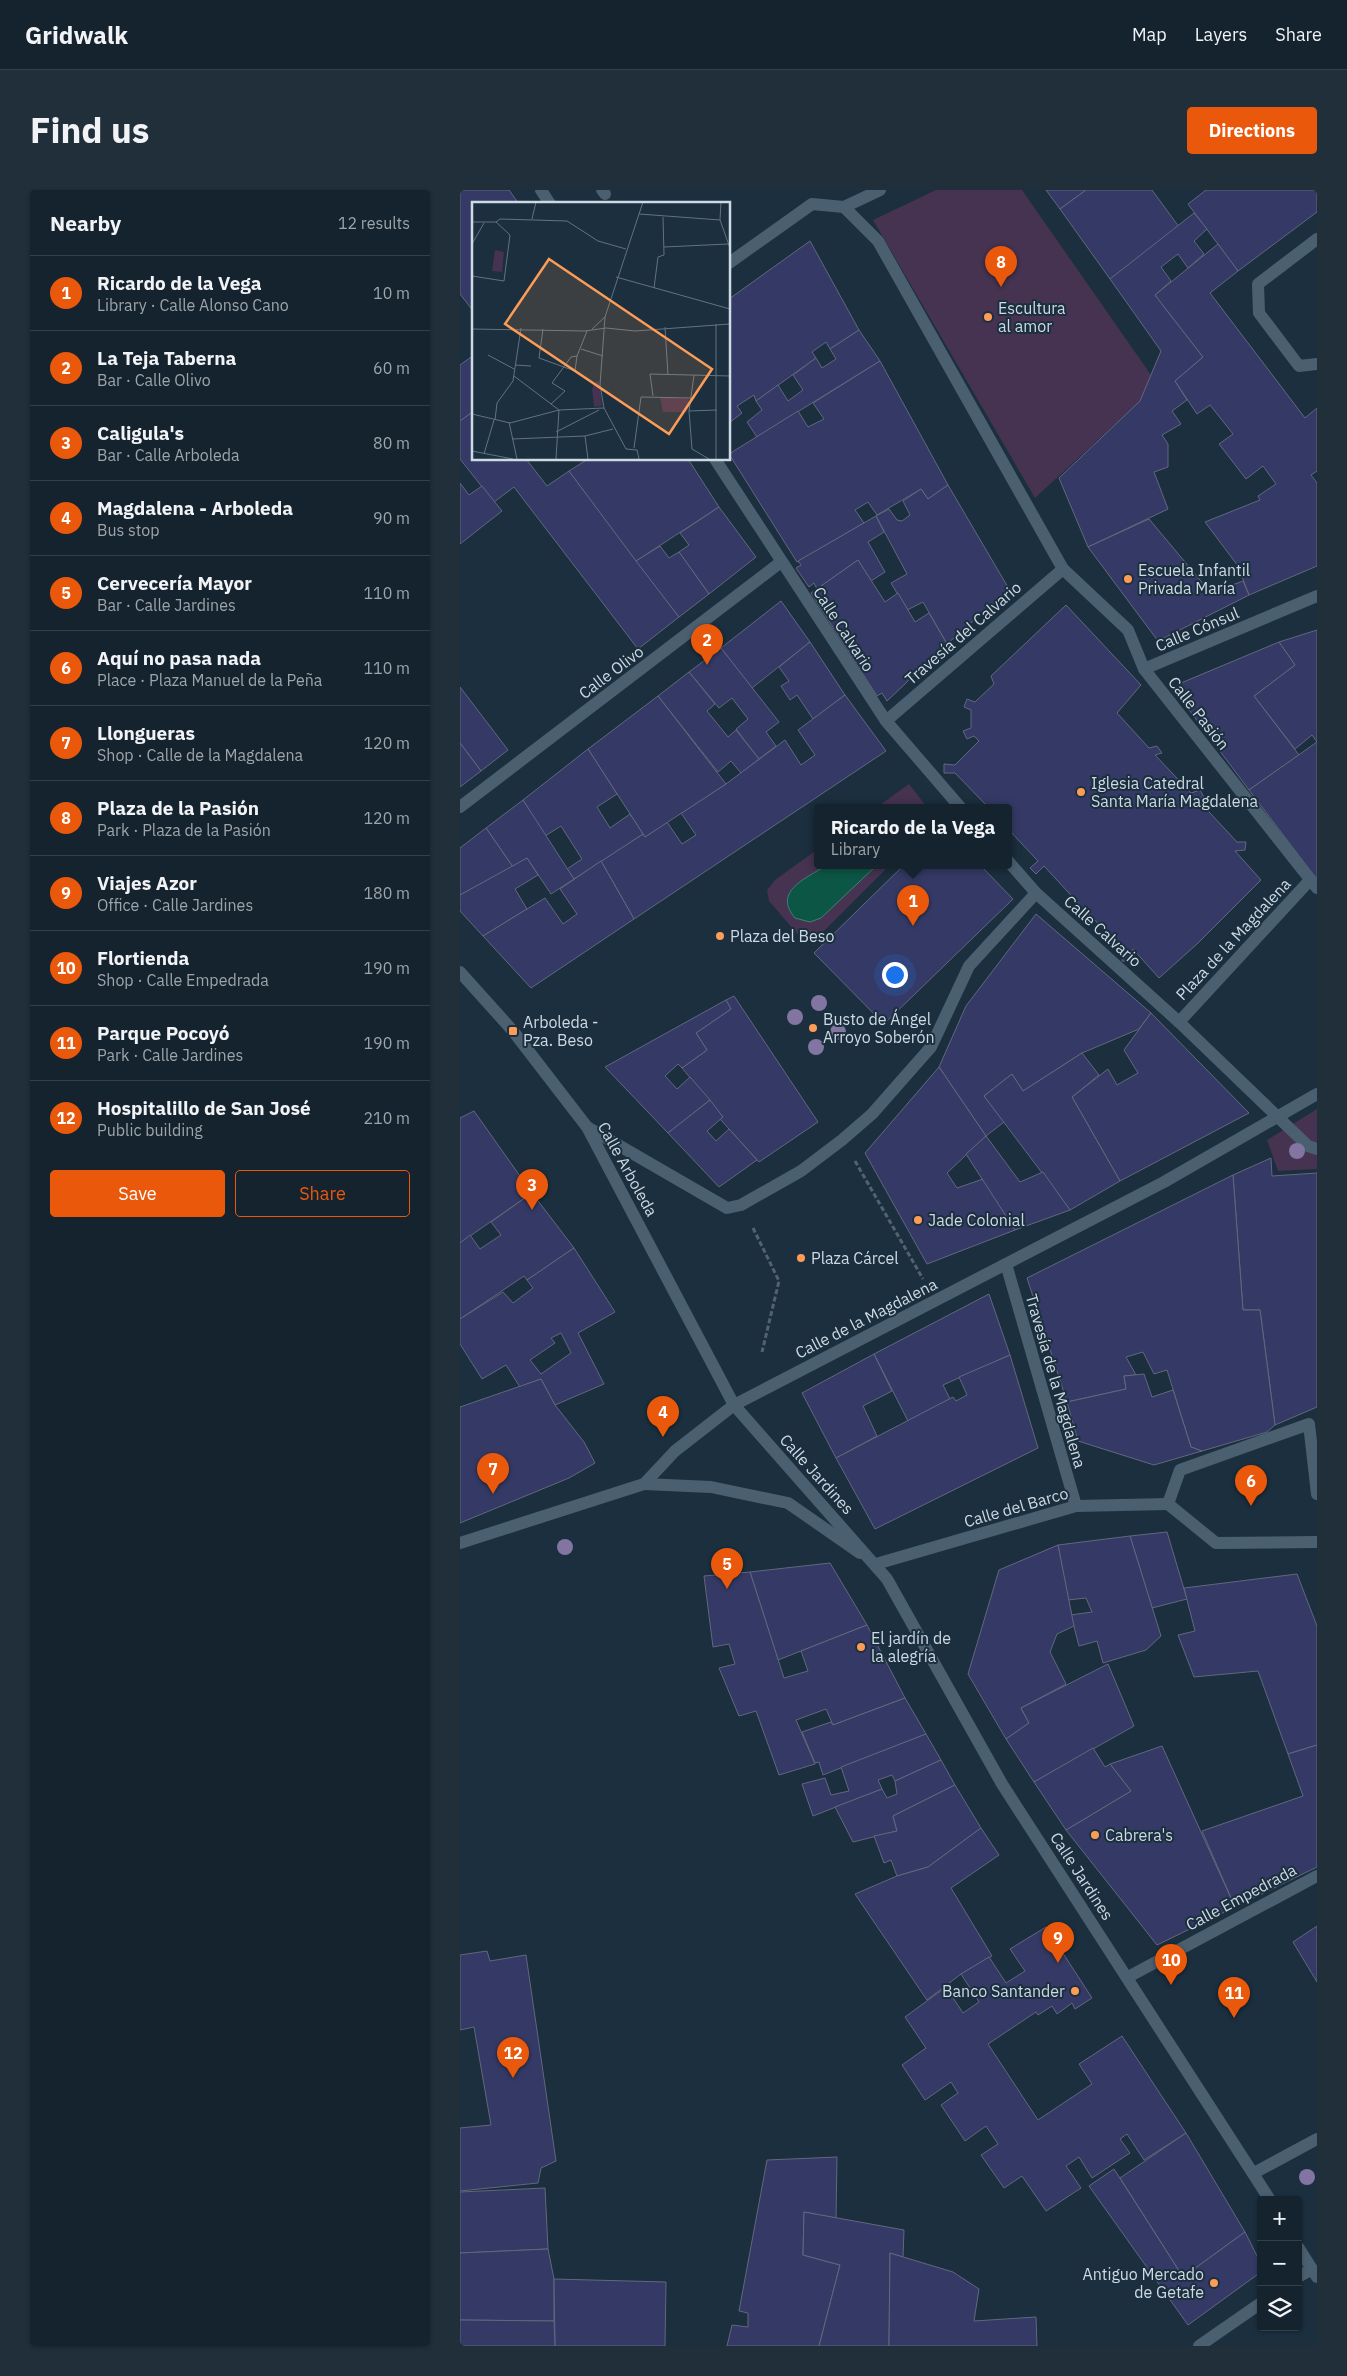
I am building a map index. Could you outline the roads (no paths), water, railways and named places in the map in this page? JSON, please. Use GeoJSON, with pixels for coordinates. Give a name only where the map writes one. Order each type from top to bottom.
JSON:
{"type":"FeatureCollection","features":[{"type":"Feature","properties":{"kind":"street"},"geometry":{"type":"LineString","coordinates":[[542,190],[549,202]]}},
{"type":"Feature","properties":{"kind":"street"},"geometry":{"type":"LineString","coordinates":[[730,262],[812,204],[844,207],[880,190]]}},
{"type":"Feature","properties":{"kind":"street","name":"Calle Pasión"},"geometry":{"type":"LineString","coordinates":[[844,207],[878,241],[1062,569],[1128,630],[1144,669],[1314,884]]}},
{"type":"Feature","properties":{"kind":"street"},"geometry":{"type":"LineString","coordinates":[[1317,239],[1258,284],[1259,313],[1299,366],[1317,364]]}},
{"type":"Feature","properties":{"kind":"street","name":"Calle Calvario"},"geometry":{"type":"LineString","coordinates":[[716,460],[886,721],[957,804]]}},
{"type":"Feature","properties":{"kind":"street","name":"Calle Olivo"},"geometry":{"type":"LineString","coordinates":[[460,807],[781,562]]}},
{"type":"Feature","properties":{"kind":"street","name":"Travesía del Calvario"},"geometry":{"type":"LineString","coordinates":[[886,721],[1062,569]]}},
{"type":"Feature","properties":{"kind":"street","name":"Calle Cónsul"},"geometry":{"type":"LineString","coordinates":[[1144,669],[1317,596]]}},
{"type":"Feature","properties":{"kind":"street","name":"Calle Calvario"},"geometry":{"type":"LineString","coordinates":[[1012,866],[1036,893],[1179,1022]]}},
{"type":"Feature","properties":{"kind":"street","name":"Plaza de la Magdalena"},"geometry":{"type":"LineString","coordinates":[[1314,884],[1179,1022],[1283,1114],[1308,1146],[1317,1149]]}},
{"type":"Feature","properties":{"kind":"street"},"geometry":{"type":"LineString","coordinates":[[587,1127],[726,1208],[741,1205],[801,1171],[872,1114],[931,1047],[969,966],[1036,893]]}},
{"type":"Feature","properties":{"kind":"street","name":"Calle Arboleda"},"geometry":{"type":"LineString","coordinates":[[460,972],[502,1018],[587,1127],[634,1212],[734,1405]]}},
{"type":"Feature","properties":{"kind":"street"},"geometry":{"type":"LineString","coordinates":[[1283,1114],[1317,1094]]}},
{"type":"Feature","properties":{"kind":"street","name":"Calle de la Magdalena"},"geometry":{"type":"LineString","coordinates":[[460,1544],[644,1484],[675,1451],[734,1405],[1164,1182],[1283,1114]]}},
{"type":"Feature","properties":{"kind":"street","name":"Travesía de la Magdalena"},"geometry":{"type":"LineString","coordinates":[[1006,1264],[1076,1506]]}},
{"type":"Feature","properties":{"kind":"street","name":"Calle Jardines"},"geometry":{"type":"LineString","coordinates":[[734,1405],[876,1564],[887,1579],[1002,1784],[1268,2196]]}},
{"type":"Feature","properties":{"kind":"street"},"geometry":{"type":"LineString","coordinates":[[1317,1494],[1313,1423],[1180,1470],[1168,1504],[1216,1543],[1317,1542]]}},
{"type":"Feature","properties":{"kind":"street","name":"Calle Jardines"},"geometry":{"type":"LineString","coordinates":[[644,1484],[710,1487],[788,1503],[876,1564]]}},
{"type":"Feature","properties":{"kind":"street","name":"Calle del Barco"},"geometry":{"type":"LineString","coordinates":[[876,1564],[1076,1506],[1168,1504]]}},
{"type":"Feature","properties":{"kind":"street","name":"Calle Empedrada"},"geometry":{"type":"LineString","coordinates":[[1128,1977],[1317,1876]]}},
{"type":"Feature","properties":{"kind":"street"},"geometry":{"type":"LineString","coordinates":[[1254,2173],[1317,2139]]}},
{"type":"Feature","properties":{"kind":"street"},"geometry":{"type":"LineString","coordinates":[[1302,2252],[1314,2272],[1302,2276]]}},
{"type":"Feature","properties":{"kind":"street"},"geometry":{"type":"LineString","coordinates":[[1199,2346],[1257,2306]]}},
{"type":"Feature","properties":{"kind":"place","name":"Plaza de la Pasión"},"geometry":{"type":"Point","coordinates":[1001,287]}},
{"type":"Feature","properties":{"kind":"place","name":"Escultura al amor"},"geometry":{"type":"Point","coordinates":[988,317]}},
{"type":"Feature","properties":{"kind":"place","name":"Escuela Infantil Privada María"},"geometry":{"type":"Point","coordinates":[1128,579]}},
{"type":"Feature","properties":{"kind":"place","name":"La Teja Taberna"},"geometry":{"type":"Point","coordinates":[707,665]}},
{"type":"Feature","properties":{"kind":"place","name":"Iglesia Catedral Santa María Magdalena"},"geometry":{"type":"Point","coordinates":[1081,792]}},
{"type":"Feature","properties":{"kind":"place","name":"Ricardo de la Vega"},"geometry":{"type":"Point","coordinates":[913,926]}},
{"type":"Feature","properties":{"kind":"place","name":"Plaza del Beso"},"geometry":{"type":"Point","coordinates":[720,936]}},
{"type":"Feature","properties":{"kind":"place","name":"Busto de Ángel Arroyo Soberón"},"geometry":{"type":"Point","coordinates":[813,1028]}},
{"type":"Feature","properties":{"kind":"place","name":"Arboleda - Pza. Beso"},"geometry":{"type":"Point","coordinates":[513,1031]}},
{"type":"Feature","properties":{"kind":"place","name":"Caligula's"},"geometry":{"type":"Point","coordinates":[532,1210]}},
{"type":"Feature","properties":{"kind":"place","name":"Jade Colonial"},"geometry":{"type":"Point","coordinates":[918,1220]}},
{"type":"Feature","properties":{"kind":"place","name":"Plaza Cárcel"},"geometry":{"type":"Point","coordinates":[801,1258]}},
{"type":"Feature","properties":{"kind":"place","name":"Magdalena - Arboleda"},"geometry":{"type":"Point","coordinates":[663,1437]}},
{"type":"Feature","properties":{"kind":"place","name":"Llongueras"},"geometry":{"type":"Point","coordinates":[493,1494]}},
{"type":"Feature","properties":{"kind":"place","name":"Aquí no pasa nada"},"geometry":{"type":"Point","coordinates":[1251,1506]}},
{"type":"Feature","properties":{"kind":"place","name":"Cervecería Mayor"},"geometry":{"type":"Point","coordinates":[727,1589]}},
{"type":"Feature","properties":{"kind":"place","name":"El jardín de la alegría"},"geometry":{"type":"Point","coordinates":[861,1647]}},
{"type":"Feature","properties":{"kind":"place","name":"Cabrera's"},"geometry":{"type":"Point","coordinates":[1095,1835]}},
{"type":"Feature","properties":{"kind":"place","name":"Viajes Azor"},"geometry":{"type":"Point","coordinates":[1058,1963]}},
{"type":"Feature","properties":{"kind":"place","name":"Flortienda"},"geometry":{"type":"Point","coordinates":[1171,1985]}},
{"type":"Feature","properties":{"kind":"place","name":"Banco Santander"},"geometry":{"type":"Point","coordinates":[1075,1991]}},
{"type":"Feature","properties":{"kind":"place","name":"Parque Pocoyó"},"geometry":{"type":"Point","coordinates":[1234,2018]}},
{"type":"Feature","properties":{"kind":"place","name":"Hospitalillo de San José"},"geometry":{"type":"Point","coordinates":[513,2078]}},
{"type":"Feature","properties":{"kind":"place","name":"Antiguo Mercado de Getafe"},"geometry":{"type":"Point","coordinates":[1214,2283]}}]}
